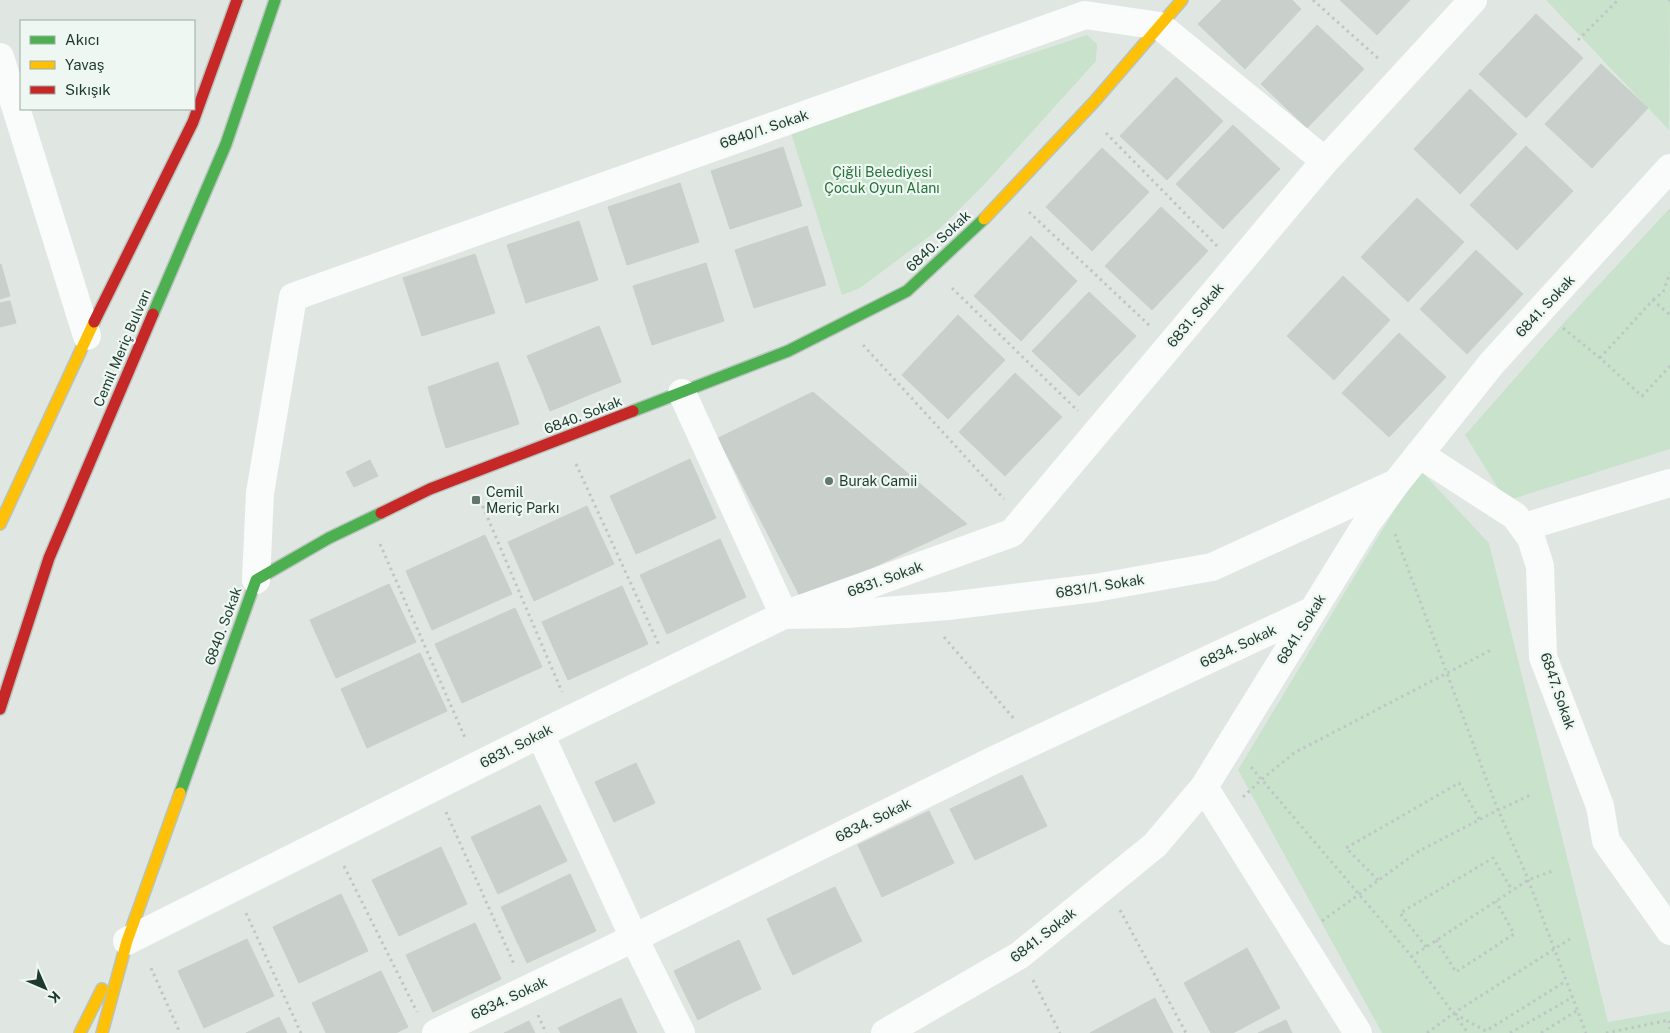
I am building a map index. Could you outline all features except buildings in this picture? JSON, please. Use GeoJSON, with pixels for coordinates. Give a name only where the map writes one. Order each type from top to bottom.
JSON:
{"type":"FeatureCollection","features":[{"type":"Feature","properties":{"kind":"street"},"geometry":{"type":"LineString","coordinates":[[0,524],[87,336],[193,122],[237,0]]}},
{"type":"Feature","properties":{"kind":"street","name":"Cemil Meriç Bulvarı"},"geometry":{"type":"LineString","coordinates":[[0,709],[49,558],[226,144],[275,0]]}},
{"type":"Feature","properties":{"kind":"street","name":"6840. Sokak"},"geometry":{"type":"LineString","coordinates":[[102,1033],[132,938],[256,580],[328,538],[430,489],[788,351],[907,291],[989,214],[1085,112],[1182,0]]}},
{"type":"Feature","properties":{"kind":"street","name":"6831. Sokak"},"geometry":{"type":"LineString","coordinates":[[132,938],[540,734],[784,615],[1012,533],[1325,161],[1473,0]]}},
{"type":"Feature","properties":{"kind":"street","name":"6840/1. Sokak"},"geometry":{"type":"LineString","coordinates":[[256,580],[260,492],[293,297],[1085,15],[1160,26]]}},
{"type":"Feature","properties":{"kind":"street"},"geometry":{"type":"LineString","coordinates":[[1160,26],[1325,161]]}},
{"type":"Feature","properties":{"kind":"street"},"geometry":{"type":"LineString","coordinates":[[0,57],[87,336]]}},
{"type":"Feature","properties":{"kind":"street","name":"6841. Sokak"},"geometry":{"type":"LineString","coordinates":[[886,1033],[1020,955],[1155,844],[1204,787],[1367,523],[1419,454],[1492,363],[1670,168]]}},
{"type":"Feature","properties":{"kind":"street"},"geometry":{"type":"LineString","coordinates":[[682,392],[784,615]]}},
{"type":"Feature","properties":{"kind":"street","name":"6847. Sokak"},"geometry":{"type":"LineString","coordinates":[[1419,454],[1515,516],[1531,538],[1540,566],[1543,657],[1600,806],[1606,841],[1670,931]]}},
{"type":"Feature","properties":{"kind":"street"},"geometry":{"type":"LineString","coordinates":[[1524,527],[1670,483]]}},
{"type":"Feature","properties":{"kind":"street","name":"6831/1. Sokak"},"geometry":{"type":"LineString","coordinates":[[784,615],[847,614],[948,606],[1095,588],[1212,567],[1391,491]]}},
{"type":"Feature","properties":{"kind":"street","name":"6834. Sokak"},"geometry":{"type":"LineString","coordinates":[[427,1024],[526,991],[1034,742],[1312,611]]}},
{"type":"Feature","properties":{"kind":"street"},"geometry":{"type":"LineString","coordinates":[[540,734],[634,938],[681,1033]]}},
{"type":"Feature","properties":{"kind":"street"},"geometry":{"type":"LineString","coordinates":[[1204,787],[1358,1033]]}},
{"type":"Feature","properties":{"kind":"street","name":"6840. Sokak"},"geometry":{"type":"LineString","coordinates":[[80,1033],[132,938]]}},
{"type":"Feature","properties":{"kind":"path"},"geometry":{"type":"LineString","coordinates":[[1314,0],[1401,79]]}},
{"type":"Feature","properties":{"kind":"path"},"geometry":{"type":"LineString","coordinates":[[1578,40],[1618,0]]}},
{"type":"Feature","properties":{"kind":"path"},"geometry":{"type":"LineString","coordinates":[[1085,112],[1237,266]]}},
{"type":"Feature","properties":{"kind":"path"},"geometry":{"type":"LineString","coordinates":[[1009,192],[1170,346]]}},
{"type":"Feature","properties":{"kind":"path"},"geometry":{"type":"LineString","coordinates":[[932,268],[1098,431]]}},
{"type":"Feature","properties":{"kind":"path"},"geometry":{"type":"LineString","coordinates":[[1600,358],[1653,300],[1663,292],[1670,273]]}},
{"type":"Feature","properties":{"kind":"path"},"geometry":{"type":"LineString","coordinates":[[1653,300],[1670,315]]}},
{"type":"Feature","properties":{"kind":"path"},"geometry":{"type":"LineString","coordinates":[[1544,308],[1642,396],[1670,366]]}},
{"type":"Feature","properties":{"kind":"path"},"geometry":{"type":"LineString","coordinates":[[844,323],[1023,520]]}},
{"type":"Feature","properties":{"kind":"path"},"geometry":{"type":"LineString","coordinates":[[564,438],[671,670]]}},
{"type":"Feature","properties":{"kind":"path"},"geometry":{"type":"LineString","coordinates":[[469,474],[573,718]]}},
{"type":"Feature","properties":{"kind":"path"},"geometry":{"type":"LineString","coordinates":[[1391,491],[1396,537],[1498,810],[1528,880],[1586,1033]]}},
{"type":"Feature","properties":{"kind":"path"},"geometry":{"type":"LineString","coordinates":[[369,518],[477,766]]}},
{"type":"Feature","properties":{"kind":"path"},"geometry":{"type":"LineString","coordinates":[[919,608],[1034,742]]}},
{"type":"Feature","properties":{"kind":"path"},"geometry":{"type":"LineString","coordinates":[[1222,817],[1261,780],[1294,753],[1493,648]]}},
{"type":"Feature","properties":{"kind":"path"},"geometry":{"type":"LineString","coordinates":[[1231,743],[1411,957],[1468,1033]]}},
{"type":"Feature","properties":{"kind":"path"},"geometry":{"type":"LineString","coordinates":[[1378,880],[1346,848],[1459,783],[1479,819]]}},
{"type":"Feature","properties":{"kind":"path"},"geometry":{"type":"LineString","coordinates":[[434,787],[526,991]]}},
{"type":"Feature","properties":{"kind":"path"},"geometry":{"type":"LineString","coordinates":[[1299,938],[1419,851],[1479,819],[1533,794]]}},
{"type":"Feature","properties":{"kind":"path"},"geometry":{"type":"LineString","coordinates":[[331,838],[427,1024]]}},
{"type":"Feature","properties":{"kind":"path"},"geometry":{"type":"LineString","coordinates":[[1426,947],[1400,913],[1493,858],[1512,890]]}},
{"type":"Feature","properties":{"kind":"path"},"geometry":{"type":"LineString","coordinates":[[1411,957],[1528,880],[1555,870]]}},
{"type":"Feature","properties":{"kind":"path"},"geometry":{"type":"LineString","coordinates":[[1106,885],[1186,1033]]}},
{"type":"Feature","properties":{"kind":"path"},"geometry":{"type":"LineString","coordinates":[[234,887],[301,1033]]}},
{"type":"Feature","properties":{"kind":"path"},"geometry":{"type":"LineString","coordinates":[[1436,940],[1456,972],[1514,934],[1496,901]]}},
{"type":"Feature","properties":{"kind":"path"},"geometry":{"type":"LineString","coordinates":[[132,938],[180,1033]]}},
{"type":"Feature","properties":{"kind":"path"},"geometry":{"type":"LineString","coordinates":[[1427,1033],[1454,1013],[1570,939]]}},
{"type":"Feature","properties":{"kind":"path"},"geometry":{"type":"LineString","coordinates":[[1020,955],[1060,1033]]}},
{"type":"Feature","properties":{"kind":"path"},"geometry":{"type":"LineString","coordinates":[[1454,1013],[1486,1031],[1566,981]]}},
{"type":"Feature","properties":{"kind":"path"},"geometry":{"type":"LineString","coordinates":[[1510,1033],[1573,996]]}},
{"type":"Feature","properties":{"kind":"path"},"geometry":{"type":"LineString","coordinates":[[1541,1033],[1578,1010]]}},
{"type":"Feature","properties":{"kind":"path"},"geometry":{"type":"LineString","coordinates":[[1606,1033],[1669,1020],[1670,1029]]}},
{"type":"Feature","properties":{"kind":"green space"},"geometry":{"type":"Polygon","coordinates":[[[1546,0],[1670,0],[1669,130],[1546,0]]]}},
{"type":"Feature","properties":{"kind":"green space","name":"Çiğli Belediyesi Çocuk Oyun Alanı"},"geometry":{"type":"Polygon","coordinates":[[[1087,35],[1097,44],[1096,61],[983,186],[939,229],[860,288],[842,295],[791,133],[1087,35]]]}},
{"type":"Feature","properties":{"kind":"green space"},"geometry":{"type":"Polygon","coordinates":[[[1670,208],[1670,449],[1506,501],[1465,435],[1569,317],[1670,208]]]}},
{"type":"Feature","properties":{"kind":"green space"},"geometry":{"type":"Polygon","coordinates":[[[1419,469],[1489,543],[1608,1022],[1670,1011],[1670,1033],[1382,1033],[1238,770],[1419,469]]]}},
{"type":"Feature","properties":{"kind":"traffic: fast"},"geometry":{"type":"LineString","coordinates":[[153,314],[226,144],[275,0]]}},
{"type":"Feature","properties":{"kind":"traffic: fast"},"geometry":{"type":"LineString","coordinates":[[633,411],[788,351],[907,291],[984,219]]}},
{"type":"Feature","properties":{"kind":"traffic: fast"},"geometry":{"type":"LineString","coordinates":[[180,793],[256,580],[329,538],[381,513]]}},
{"type":"Feature","properties":{"kind":"traffic: slow"},"geometry":{"type":"LineString","coordinates":[[984,219],[1094,102],[1182,0]]}},
{"type":"Feature","properties":{"kind":"traffic: slow"},"geometry":{"type":"LineString","coordinates":[[0,524],[94,322]]}},
{"type":"Feature","properties":{"kind":"traffic: slow"},"geometry":{"type":"LineString","coordinates":[[102,1033],[127,941],[180,793]]}},
{"type":"Feature","properties":{"kind":"traffic: slow"},"geometry":{"type":"LineString","coordinates":[[80,1033],[102,989]]}},
{"type":"Feature","properties":{"kind":"traffic: jam"},"geometry":{"type":"LineString","coordinates":[[94,322],[193,122],[237,0]]}},
{"type":"Feature","properties":{"kind":"traffic: jam"},"geometry":{"type":"LineString","coordinates":[[0,709],[49,558],[153,314]]}},
{"type":"Feature","properties":{"kind":"traffic: jam"},"geometry":{"type":"LineString","coordinates":[[381,513],[430,489],[633,411]]}},
{"type":"Feature","properties":{"kind":"place","name":"Burak Camii"},"geometry":{"type":"Point","coordinates":[829,481]}},
{"type":"Feature","properties":{"kind":"place","name":"Cemil Meriç Parkı"},"geometry":{"type":"Point","coordinates":[476,500]}}]}
